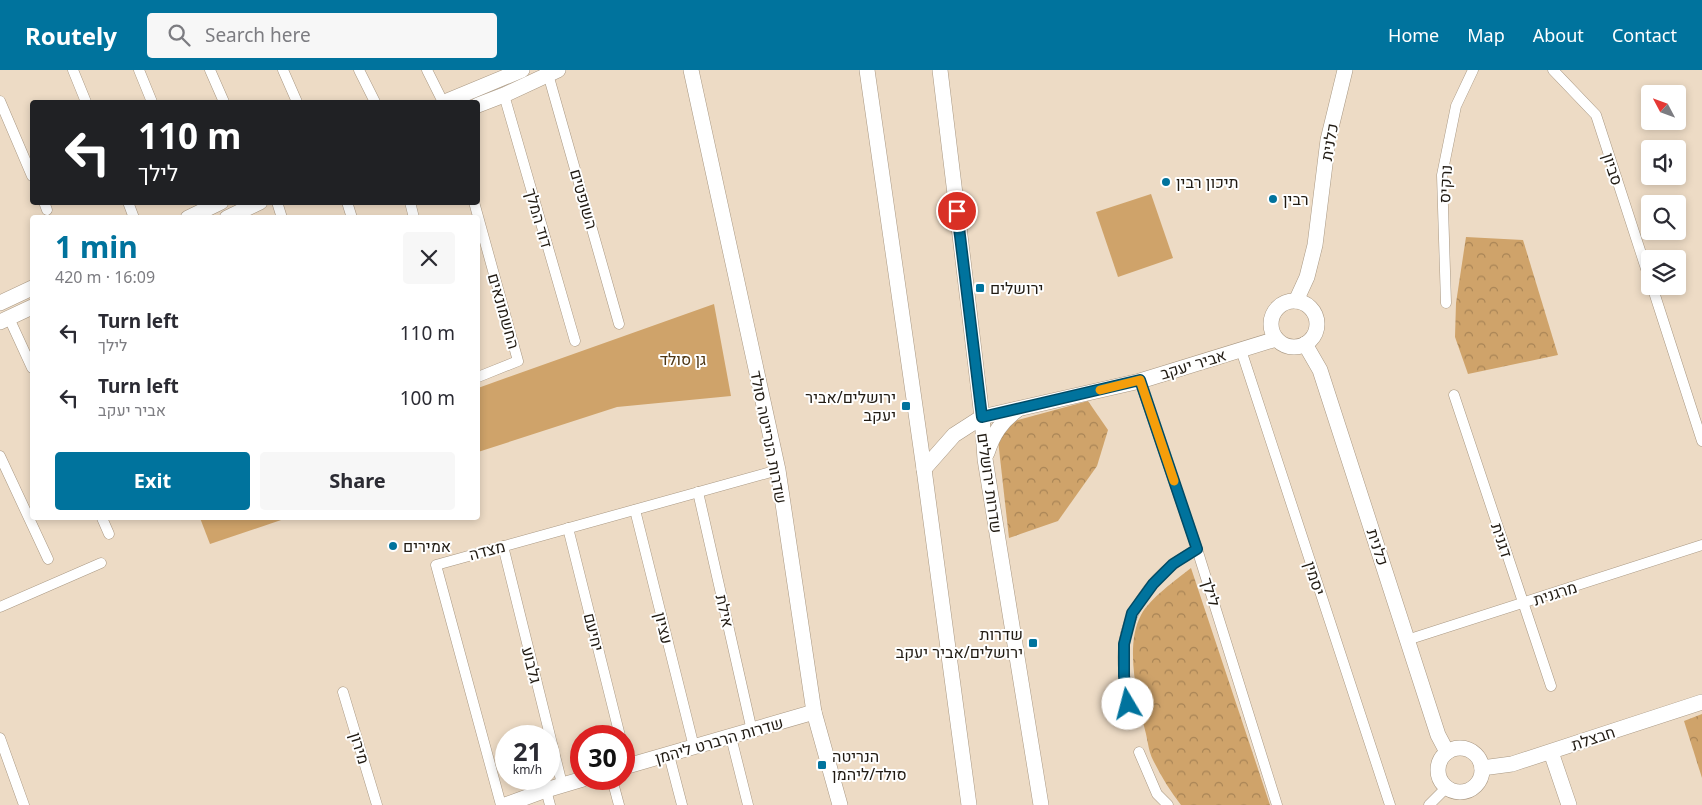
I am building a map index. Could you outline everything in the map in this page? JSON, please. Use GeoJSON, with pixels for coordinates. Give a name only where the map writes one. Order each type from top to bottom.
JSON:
{"type":"FeatureCollection","features":[{"type":"Feature","properties":{"kind":"street"},"geometry":{"type":"LineString","coordinates":[[73,70],[85,100]]}},
{"type":"Feature","properties":{"kind":"street"},"geometry":{"type":"LineString","coordinates":[[138,70],[151,100]]}},
{"type":"Feature","properties":{"kind":"street"},"geometry":{"type":"LineString","coordinates":[[210,70],[223,100]]}},
{"type":"Feature","properties":{"kind":"street"},"geometry":{"type":"LineString","coordinates":[[283,70],[296,100]]}},
{"type":"Feature","properties":{"kind":"street"},"geometry":{"type":"LineString","coordinates":[[359,70],[374,100]]}},
{"type":"Feature","properties":{"kind":"street"},"geometry":{"type":"LineString","coordinates":[[427,70],[443,100]]}},
{"type":"Feature","properties":{"kind":"street"},"geometry":{"type":"LineString","coordinates":[[449,100],[522,70]]}},
{"type":"Feature","properties":{"kind":"street","name":"שדרות הנרייטה סולד"},"geometry":{"type":"LineString","coordinates":[[691,70],[778,470],[814,712],[840,805]]}},
{"type":"Feature","properties":{"kind":"street"},"geometry":{"type":"LineString","coordinates":[[867,70],[970,803]]}},
{"type":"Feature","properties":{"kind":"street","name":"שדרות ירושלים"},"geometry":{"type":"LineString","coordinates":[[940,70],[982,417],[985,459],[1040,799]]}},
{"type":"Feature","properties":{"kind":"street","name":"כלנית"},"geometry":{"type":"LineString","coordinates":[[1296,301],[1308,277],[1315,245],[1328,140],[1345,70]]}},
{"type":"Feature","properties":{"kind":"street","name":"נרקיס"},"geometry":{"type":"LineString","coordinates":[[1446,303],[1442,176],[1456,106],[1473,70]]}},
{"type":"Feature","properties":{"kind":"street","name":"סביון"},"geometry":{"type":"LineString","coordinates":[[1553,70],[1596,116],[1641,254]]}},
{"type":"Feature","properties":{"kind":"street"},"geometry":{"type":"LineString","coordinates":[[480,104],[553,72]]}},
{"type":"Feature","properties":{"kind":"street","name":"השופטים"},"geometry":{"type":"LineString","coordinates":[[553,72],[619,324]]}},
{"type":"Feature","properties":{"kind":"street","name":"דוד המלך"},"geometry":{"type":"LineString","coordinates":[[504,95],[575,341]]}},
{"type":"Feature","properties":{"kind":"street"},"geometry":{"type":"LineString","coordinates":[[0,101],[30,171]]}},
{"type":"Feature","properties":{"kind":"street"},"geometry":{"type":"LineString","coordinates":[[193,211],[212,205]]}},
{"type":"Feature","properties":{"kind":"street"},"geometry":{"type":"LineString","coordinates":[[233,215],[254,205]]}},
{"type":"Feature","properties":{"kind":"street","name":"החשמונאים"},"geometry":{"type":"LineString","coordinates":[[480,224],[518,361],[480,376]]}},
{"type":"Feature","properties":{"kind":"street"},"geometry":{"type":"LineString","coordinates":[[0,303],[30,289]]}},
{"type":"Feature","properties":{"kind":"street"},"geometry":{"type":"LineString","coordinates":[[1655,295],[1702,441]]}},
{"type":"Feature","properties":{"kind":"street"},"geometry":{"type":"LineString","coordinates":[[1296,301],[1310,307],[1316,320],[1315,334],[1305,344],[1290,346],[1282,344],[1276,338],[1271,324],[1276,310],[1282,305],[1296,301]]}},
{"type":"Feature","properties":{"kind":"street"},"geometry":{"type":"LineString","coordinates":[[30,308],[5,320],[30,364]]}},
{"type":"Feature","properties":{"kind":"street","name":"אביר יעקב"},"geometry":{"type":"LineString","coordinates":[[924,469],[954,435],[982,417],[1140,380],[1276,338]]}},
{"type":"Feature","properties":{"kind":"street","name":"כלנית"},"geometry":{"type":"LineString","coordinates":[[1305,344],[1320,370],[1438,735],[1448,752]]}},
{"type":"Feature","properties":{"kind":"street","name":"יסמין"},"geometry":{"type":"LineString","coordinates":[[1240,350],[1390,805]]}},
{"type":"Feature","properties":{"kind":"street","name":"לילך"},"geometry":{"type":"LineString","coordinates":[[1140,380],[1197,549],[1277,805]]}},
{"type":"Feature","properties":{"kind":"street","name":"דגנית"},"geometry":{"type":"LineString","coordinates":[[1454,395],[1551,686]]}},
{"type":"Feature","properties":{"kind":"street"},"geometry":{"type":"LineString","coordinates":[[985,459],[992,436],[998,427],[1020,407]]}},
{"type":"Feature","properties":{"kind":"street"},"geometry":{"type":"LineString","coordinates":[[0,456],[48,559]]}},
{"type":"Feature","properties":{"kind":"street","name":"מצדה"},"geometry":{"type":"LineString","coordinates":[[501,805],[436,564],[778,470]]}},
{"type":"Feature","properties":{"kind":"street","name":"אילת"},"geometry":{"type":"LineString","coordinates":[[698,492],[752,731]]}},
{"type":"Feature","properties":{"kind":"street","name":"עציון"},"geometry":{"type":"LineString","coordinates":[[635,510],[694,747]]}},
{"type":"Feature","properties":{"kind":"street"},"geometry":{"type":"LineString","coordinates":[[103,520],[109,534]]}},
{"type":"Feature","properties":{"kind":"street","name":"יחיעם"},"geometry":{"type":"LineString","coordinates":[[568,528],[617,725]]}},
{"type":"Feature","properties":{"kind":"street","name":"מרגנית"},"geometry":{"type":"LineString","coordinates":[[1407,640],[1702,545]]}},
{"type":"Feature","properties":{"kind":"street","name":"גלבוע"},"geometry":{"type":"LineString","coordinates":[[503,546],[562,784]]}},
{"type":"Feature","properties":{"kind":"street"},"geometry":{"type":"LineString","coordinates":[[1130,718],[1124,676],[1124,644],[1132,613],[1153,584],[1173,564],[1197,549]]}},
{"type":"Feature","properties":{"kind":"street"},"geometry":{"type":"LineString","coordinates":[[0,606],[101,562]]}},
{"type":"Feature","properties":{"kind":"street","name":"מירון"},"geometry":{"type":"LineString","coordinates":[[343,692],[377,805]]}},
{"type":"Feature","properties":{"kind":"street","name":"חבצלת"},"geometry":{"type":"LineString","coordinates":[[1482,768],[1512,764],[1702,702]]}},
{"type":"Feature","properties":{"kind":"street","name":"שדרות הרברט ליהמן"},"geometry":{"type":"LineString","coordinates":[[635,763],[814,712]]}},
{"type":"Feature","properties":{"kind":"street"},"geometry":{"type":"LineString","coordinates":[[731,737],[748,805]]}},
{"type":"Feature","properties":{"kind":"street"},"geometry":{"type":"LineString","coordinates":[[0,738],[24,805]]}},
{"type":"Feature","properties":{"kind":"street"},"geometry":{"type":"LineString","coordinates":[[1460,748],[1466,749],[1477,756],[1482,768],[1479,782],[1474,788],[1460,793],[1446,788],[1437,773],[1440,761],[1448,752],[1460,748]]}},
{"type":"Feature","properties":{"kind":"street"},"geometry":{"type":"LineString","coordinates":[[1138,752],[1157,794],[1168,805]]}},
{"type":"Feature","properties":{"kind":"street"},"geometry":{"type":"LineString","coordinates":[[1551,752],[1569,805]]}},
{"type":"Feature","properties":{"kind":"street"},"geometry":{"type":"LineString","coordinates":[[669,754],[682,805]]}},
{"type":"Feature","properties":{"kind":"street"},"geometry":{"type":"LineString","coordinates":[[562,784],[570,782]]}},
{"type":"Feature","properties":{"kind":"street"},"geometry":{"type":"LineString","coordinates":[[1429,805],[1446,788]]}},
{"type":"Feature","properties":{"kind":"street"},"geometry":{"type":"LineString","coordinates":[[505,805],[546,790],[550,805]]}},
{"type":"Feature","properties":{"kind":"street"},"geometry":{"type":"LineString","coordinates":[[615,790],[619,805]]}},
{"type":"Feature","properties":{"kind":"street"},"geometry":{"type":"LineString","coordinates":[[1029,805],[1040,799]]}},
{"type":"Feature","properties":{"kind":"green space"},"geometry":{"type":"Polygon","coordinates":[[[1151,194],[1173,258],[1118,277],[1096,212],[1151,194]]]}},
{"type":"Feature","properties":{"kind":"green space"},"geometry":{"type":"Polygon","coordinates":[[[1466,237],[1523,240],[1558,355],[1468,374],[1455,337],[1456,303],[1466,237]]]}},
{"type":"Feature","properties":{"kind":"green space","name":"גן סולד"},"geometry":{"type":"Polygon","coordinates":[[[714,304],[731,396],[617,407],[480,451],[480,387],[714,304]]]}},
{"type":"Feature","properties":{"kind":"green space"},"geometry":{"type":"Polygon","coordinates":[[[1088,401],[1108,430],[1097,466],[1058,521],[1009,538],[998,440],[1014,421],[1088,401]]]}},
{"type":"Feature","properties":{"kind":"green space"},"geometry":{"type":"Polygon","coordinates":[[[201,520],[281,520],[210,544],[201,520]]]}},
{"type":"Feature","properties":{"kind":"green space"},"geometry":{"type":"Polygon","coordinates":[[[1191,568],[1270,805],[1181,805],[1162,778],[1150,754],[1134,674],[1133,642],[1136,628],[1141,615],[1150,602],[1191,568]]]}},
{"type":"Feature","properties":{"kind":"green space"},"geometry":{"type":"Polygon","coordinates":[[[1702,714],[1702,778],[1684,721],[1702,714]]]}},
{"type":"Feature","properties":{"kind":"slow traffic"},"geometry":{"type":"LineString","coordinates":[[1100,390],[1140,380],[1174,481]]}},
{"type":"Feature","properties":{"kind":"place","name":"תיכון רבין"},"geometry":{"type":"Point","coordinates":[1166,182]}},
{"type":"Feature","properties":{"kind":"place","name":"רבין"},"geometry":{"type":"Point","coordinates":[1273,199]}},
{"type":"Feature","properties":{"kind":"place","name":"ירושלים"},"geometry":{"type":"Point","coordinates":[980,288]}},
{"type":"Feature","properties":{"kind":"place","name":"ירושלים/אביר יעקב"},"geometry":{"type":"Point","coordinates":[906,406]}},
{"type":"Feature","properties":{"kind":"place","name":"אמירים"},"geometry":{"type":"Point","coordinates":[393,546]}},
{"type":"Feature","properties":{"kind":"place","name":"שדרות ירושלים/אביר יעקב"},"geometry":{"type":"Point","coordinates":[1033,643]}},
{"type":"Feature","properties":{"kind":"place","name":"הנריטה סולד/ליהמן"},"geometry":{"type":"Point","coordinates":[822,765]}},
{"type":"Feature","properties":{"kind":"route"},"geometry":{"type":"LineString","coordinates":[[957,211],[982,417],[1140,380],[1197,549],[1173,564],[1153,584],[1132,613],[1124,644],[1124,676],[1128,704]]}}]}
